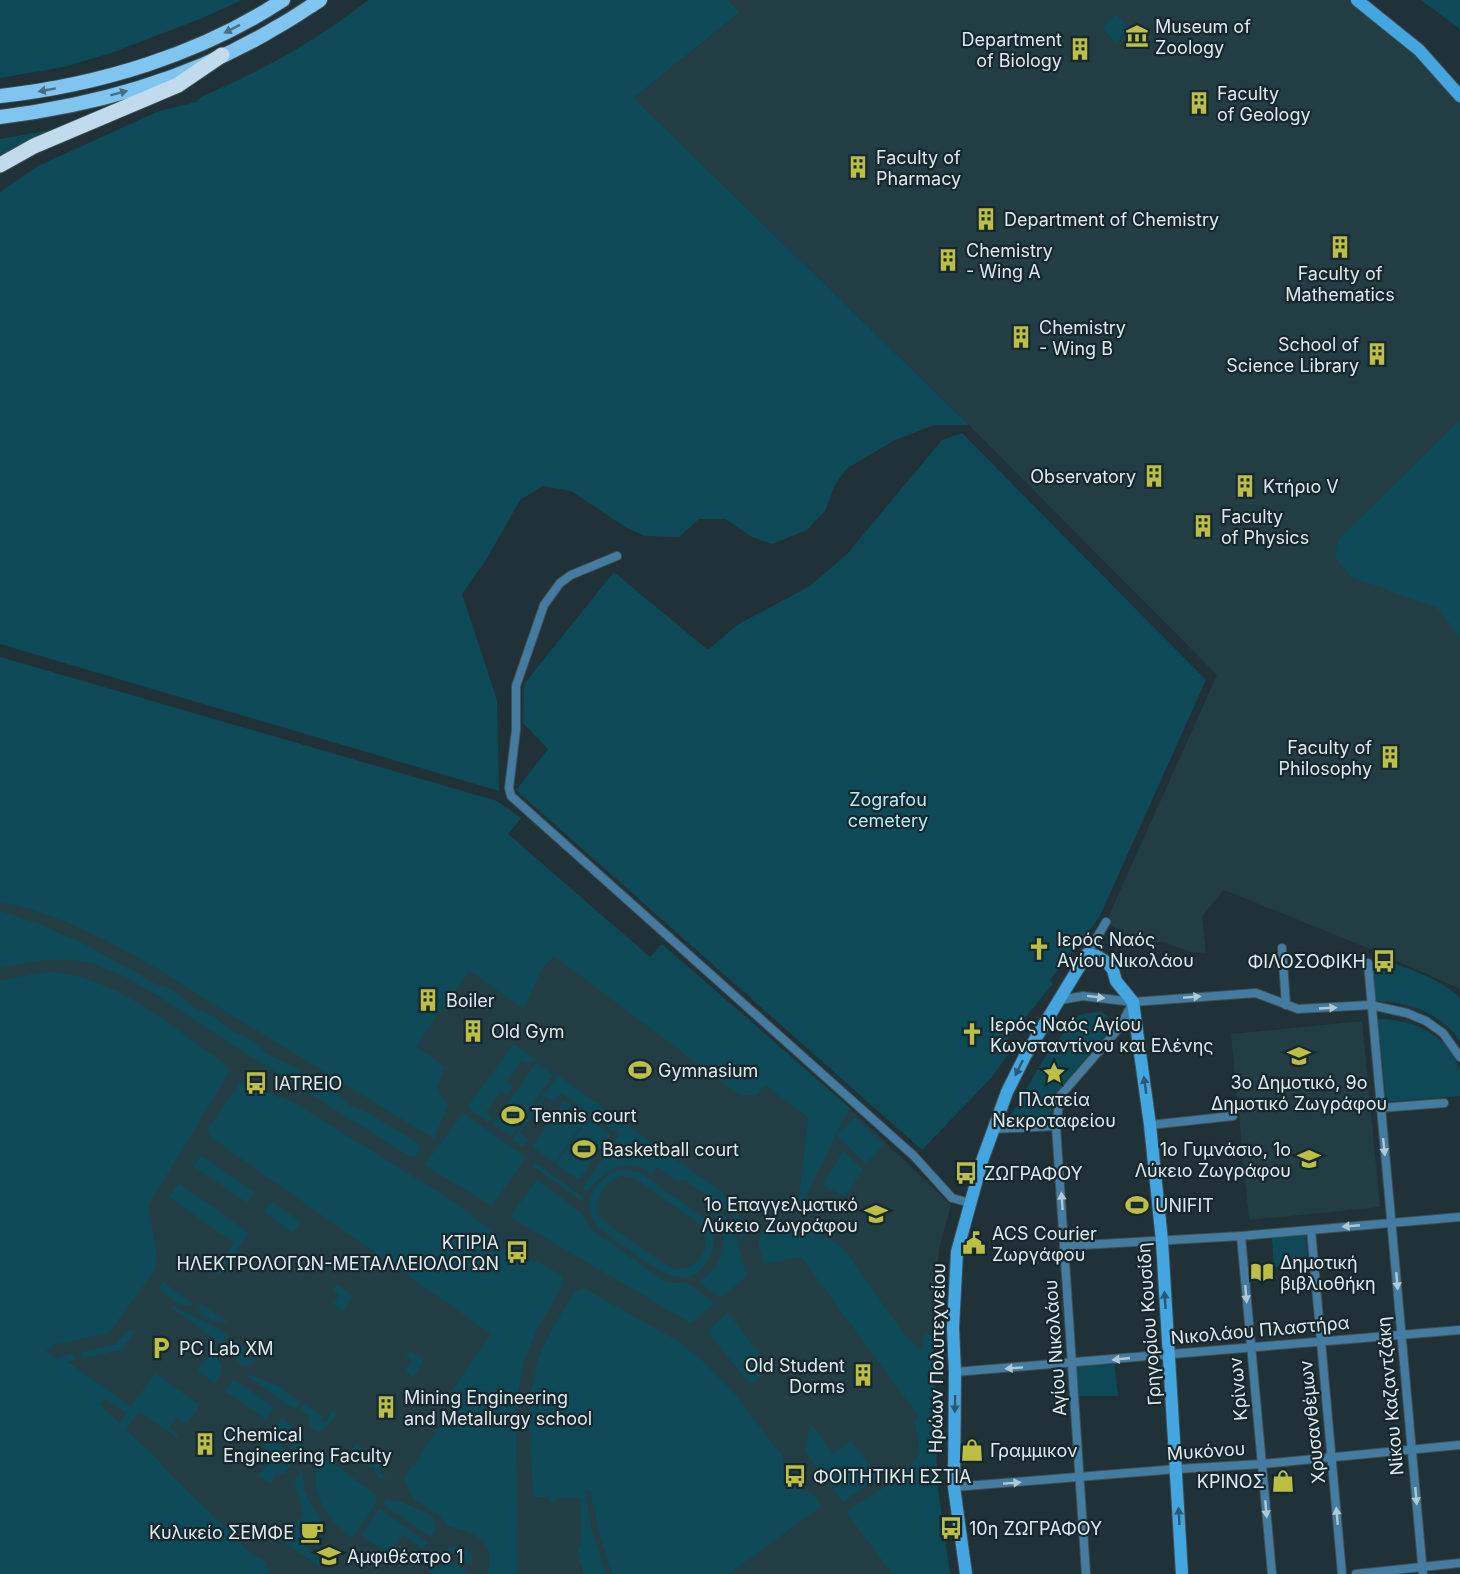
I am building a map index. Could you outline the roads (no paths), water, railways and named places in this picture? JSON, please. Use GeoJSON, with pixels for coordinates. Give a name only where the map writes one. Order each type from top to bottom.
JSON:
{"type":"FeatureCollection","features":[{"type":"Feature","properties":{"kind":"highway"},"geometry":{"type":"LineString","coordinates":[[0,165],[34,146],[178,85],[222,56]]}},
{"type":"Feature","properties":{"kind":"main road"},"geometry":{"type":"LineString","coordinates":[[0,96],[68,86],[141,67],[214,37],[283,0]]}},
{"type":"Feature","properties":{"kind":"main road"},"geometry":{"type":"LineString","coordinates":[[0,117],[72,105],[139,88],[185,72],[222,56],[277,27],[320,0]]}},
{"type":"Feature","properties":{"kind":"street"},"geometry":{"type":"LineString","coordinates":[[1357,0],[1419,50],[1460,96]]}},
{"type":"Feature","properties":{"kind":"street"},"geometry":{"type":"LineString","coordinates":[[616,556],[571,575],[560,583],[544,605],[516,686],[516,730],[508,788],[511,796],[914,1156],[952,1198],[970,1203]]}},
{"type":"Feature","properties":{"kind":"street"},"geometry":{"type":"LineString","coordinates":[[1087,954],[1106,922]]}},
{"type":"Feature","properties":{"kind":"street"},"geometry":{"type":"LineString","coordinates":[[1282,948],[1286,1005]]}},
{"type":"Feature","properties":{"kind":"street","name":"Ηρώων Πολυτεχνείου"},"geometry":{"type":"LineString","coordinates":[[966,1574],[954,1487],[953,1328],[957,1252],[993,1129],[1007,1092],[1025,1056],[1087,954]]}},
{"type":"Feature","properties":{"kind":"street","name":"Γρηγορίου Κουσίδη"},"geometry":{"type":"LineString","coordinates":[[1087,954],[1097,956],[1108,963],[1116,981],[1133,1002],[1150,1125],[1162,1241],[1182,1574]]}},
{"type":"Feature","properties":{"kind":"street","name":"Νίκου Καζαντζάκη"},"geometry":{"type":"LineString","coordinates":[[1368,963],[1422,1570]]}},
{"type":"Feature","properties":{"kind":"street"},"geometry":{"type":"LineString","coordinates":[[1060,1000],[1083,996],[1133,1002],[1256,993],[1298,1009],[1370,1005],[1407,1013],[1426,1021],[1443,1033],[1460,1057]]}},
{"type":"Feature","properties":{"kind":"street","name":"Αγίου Νικολάου"},"geometry":{"type":"LineString","coordinates":[[1086,1574],[1056,1126],[1060,1096],[1120,1027],[1133,1002]]}},
{"type":"Feature","properties":{"kind":"street"},"geometry":{"type":"LineString","coordinates":[[1380,1108],[1443,1103]]}},
{"type":"Feature","properties":{"kind":"street"},"geometry":{"type":"LineString","coordinates":[[1150,1125],[1233,1116]]}},
{"type":"Feature","properties":{"kind":"street"},"geometry":{"type":"LineString","coordinates":[[993,1129],[1056,1126]]}},
{"type":"Feature","properties":{"kind":"street"},"geometry":{"type":"LineString","coordinates":[[1065,1246],[1241,1236],[1460,1217]]}},
{"type":"Feature","properties":{"kind":"street","name":"Χρυσανθέμων"},"geometry":{"type":"LineString","coordinates":[[1311,1230],[1342,1574]]}},
{"type":"Feature","properties":{"kind":"street","name":"Κρίνων"},"geometry":{"type":"LineString","coordinates":[[1241,1236],[1272,1574]]}},
{"type":"Feature","properties":{"kind":"street","name":"Νικολάου Πλαστήρα"},"geometry":{"type":"LineString","coordinates":[[955,1372],[1460,1330]]}},
{"type":"Feature","properties":{"kind":"street","name":"Μυκόνου"},"geometry":{"type":"LineString","coordinates":[[954,1487],[1262,1464],[1460,1445]]}},
{"type":"Feature","properties":{"kind":"street"},"geometry":{"type":"LineString","coordinates":[[1356,1574],[1422,1570],[1460,1563]]}},
{"type":"Feature","properties":{"kind":"place","name":"Museum of Zoology"},"geometry":{"type":"Point","coordinates":[1137,36]}},
{"type":"Feature","properties":{"kind":"place","name":"Department of Biology"},"geometry":{"type":"Point","coordinates":[1080,49]}},
{"type":"Feature","properties":{"kind":"place","name":"Faculty of Geology"},"geometry":{"type":"Point","coordinates":[1199,103]}},
{"type":"Feature","properties":{"kind":"place","name":"Faculty of Pharmacy"},"geometry":{"type":"Point","coordinates":[858,167]}},
{"type":"Feature","properties":{"kind":"place","name":"Department of Chemistry"},"geometry":{"type":"Point","coordinates":[986,219]}},
{"type":"Feature","properties":{"kind":"place","name":"Faculty of Mathematics"},"geometry":{"type":"Point","coordinates":[1340,247]}},
{"type":"Feature","properties":{"kind":"place","name":"Chemistry - Wing Α"},"geometry":{"type":"Point","coordinates":[948,260]}},
{"type":"Feature","properties":{"kind":"place","name":"Chemistry - Wing Β"},"geometry":{"type":"Point","coordinates":[1021,337]}},
{"type":"Feature","properties":{"kind":"place","name":"School of Science Library"},"geometry":{"type":"Point","coordinates":[1377,354]}},
{"type":"Feature","properties":{"kind":"place","name":"Observatory"},"geometry":{"type":"Point","coordinates":[1154,476]}},
{"type":"Feature","properties":{"kind":"place","name":"Κτήριο V"},"geometry":{"type":"Point","coordinates":[1245,486]}},
{"type":"Feature","properties":{"kind":"place","name":"Faculty of Physics"},"geometry":{"type":"Point","coordinates":[1203,526]}},
{"type":"Feature","properties":{"kind":"place","name":"Faculty of Philosophy"},"geometry":{"type":"Point","coordinates":[1390,757]}},
{"type":"Feature","properties":{"kind":"place","name":"Ιερός Ναός Αγίου Νικολάου"},"geometry":{"type":"Point","coordinates":[1039,949]}},
{"type":"Feature","properties":{"kind":"place","name":"ΦΙΛΟΣΟΦΙΚΗ"},"geometry":{"type":"Point","coordinates":[1384,961]}},
{"type":"Feature","properties":{"kind":"place","name":"Boiler"},"geometry":{"type":"Point","coordinates":[428,1000]}},
{"type":"Feature","properties":{"kind":"place","name":"Old Gym"},"geometry":{"type":"Point","coordinates":[473,1031]}},
{"type":"Feature","properties":{"kind":"place","name":"Ιερός Ναός Αγίου Κωνσταντίνου και Ελένης"},"geometry":{"type":"Point","coordinates":[972,1034]}},
{"type":"Feature","properties":{"kind":"place","name":"3ο Δημοτικό, 9ο Δημοτικό Ζωγράφου"},"geometry":{"type":"Point","coordinates":[1299,1056]}},
{"type":"Feature","properties":{"kind":"place","name":"Gymnasium"},"geometry":{"type":"Point","coordinates":[640,1070]}},
{"type":"Feature","properties":{"kind":"place","name":"Πλατεία Νεκροταφείου"},"geometry":{"type":"Point","coordinates":[1054,1073]}},
{"type":"Feature","properties":{"kind":"place","name":"IATREIO"},"geometry":{"type":"Point","coordinates":[256,1083]}},
{"type":"Feature","properties":{"kind":"place","name":"Tennis court"},"geometry":{"type":"Point","coordinates":[513,1115]}},
{"type":"Feature","properties":{"kind":"place","name":"Basketball court"},"geometry":{"type":"Point","coordinates":[584,1149]}},
{"type":"Feature","properties":{"kind":"place","name":"1ο Γυμνάσιο, 1ο Λύκειο Ζωγράφου"},"geometry":{"type":"Point","coordinates":[1309,1159]}},
{"type":"Feature","properties":{"kind":"place","name":"ΖΩΓΡΑΦΟΥ"},"geometry":{"type":"Point","coordinates":[966,1173]}},
{"type":"Feature","properties":{"kind":"place","name":"UNIFIT"},"geometry":{"type":"Point","coordinates":[1137,1205]}},
{"type":"Feature","properties":{"kind":"place","name":"1ο Επαγγελματικό Λύκειο Ζωγράφου"},"geometry":{"type":"Point","coordinates":[876,1214]}},
{"type":"Feature","properties":{"kind":"place","name":"ACS Courier Ζωργάφου"},"geometry":{"type":"Point","coordinates":[974,1243]}},
{"type":"Feature","properties":{"kind":"place","name":"ΚΤΙΡΙΑ ΗΛΕΚΤΡΟΛΟΓΩΝ-ΜΕΤΑΛΛΕΙΟΛΟΓΩΝ"},"geometry":{"type":"Point","coordinates":[517,1252]}},
{"type":"Feature","properties":{"kind":"place","name":"Δημοτική βιβλιοθήκη"},"geometry":{"type":"Point","coordinates":[1262,1272]}},
{"type":"Feature","properties":{"kind":"place","name":"PC Lab ΧΜ"},"geometry":{"type":"Point","coordinates":[161,1348]}},
{"type":"Feature","properties":{"kind":"place","name":"Old Student Dorms"},"geometry":{"type":"Point","coordinates":[863,1375]}},
{"type":"Feature","properties":{"kind":"place","name":"Mining Engineering and Metallurgy school"},"geometry":{"type":"Point","coordinates":[386,1407]}},
{"type":"Feature","properties":{"kind":"place","name":"Chemical Engineering Faculty"},"geometry":{"type":"Point","coordinates":[205,1444]}},
{"type":"Feature","properties":{"kind":"place","name":"Γραμμικον"},"geometry":{"type":"Point","coordinates":[972,1450]}},
{"type":"Feature","properties":{"kind":"place","name":"ΦΟΙΤΗΤΙΚΗ ΕΣΤΙΑ"},"geometry":{"type":"Point","coordinates":[795,1476]}},
{"type":"Feature","properties":{"kind":"place","name":"ΚΡΙΝΟΣ"},"geometry":{"type":"Point","coordinates":[1283,1481]}},
{"type":"Feature","properties":{"kind":"place","name":"10η ΖΩΓΡΑΦΟΥ"},"geometry":{"type":"Point","coordinates":[951,1528]}},
{"type":"Feature","properties":{"kind":"place","name":"Κυλικείο ΣΕΜΦΕ"},"geometry":{"type":"Point","coordinates":[312,1532]}},
{"type":"Feature","properties":{"kind":"place","name":"Αμφιθέατρο 1"},"geometry":{"type":"Point","coordinates":[329,1556]}},
{"type":"Feature","properties":{"kind":"park label","name":"Zografou cemetery"},"geometry":{"type":"Point","coordinates":[888,809]}}]}
